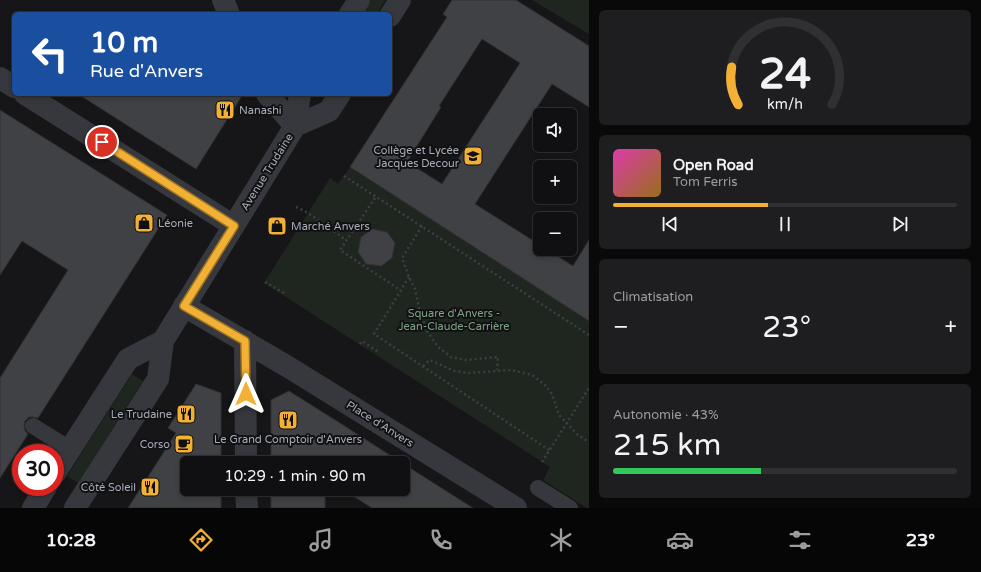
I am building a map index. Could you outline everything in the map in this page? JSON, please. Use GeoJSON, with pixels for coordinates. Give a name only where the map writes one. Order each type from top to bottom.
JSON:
{"type":"FeatureCollection","features":[{"type":"Feature","properties":{"kind":"street"},"geometry":{"type":"LineString","coordinates":[[223,0],[228,12]]}},
{"type":"Feature","properties":{"kind":"street"},"geometry":{"type":"LineString","coordinates":[[351,12],[359,0]]}},
{"type":"Feature","properties":{"kind":"street"},"geometry":{"type":"LineString","coordinates":[[392,13],[400,0]]}},
{"type":"Feature","properties":{"kind":"street"},"geometry":{"type":"LineString","coordinates":[[0,78],[12,86]]}},
{"type":"Feature","properties":{"kind":"street"},"geometry":{"type":"LineString","coordinates":[[28,96],[234,226]]}},
{"type":"Feature","properties":{"kind":"street"},"geometry":{"type":"LineString","coordinates":[[269,96],[295,126]]}},
{"type":"Feature","properties":{"kind":"street","name":"Avenue Trudaine"},"geometry":{"type":"LineString","coordinates":[[75,508],[158,379],[163,341],[295,126],[300,96]]}},
{"type":"Feature","properties":{"kind":"street","name":"Avenue Trudaine"},"geometry":{"type":"LineString","coordinates":[[295,126],[329,111],[339,96]]}},
{"type":"Feature","properties":{"kind":"street","name":"Place d'Anvers"},"geometry":{"type":"LineString","coordinates":[[184,306],[245,341],[516,508]]}},
{"type":"Feature","properties":{"kind":"street"},"geometry":{"type":"LineString","coordinates":[[64,459],[128,359],[163,341]]}},
{"type":"Feature","properties":{"kind":"street"},"geometry":{"type":"LineString","coordinates":[[245,341],[246,456]]}},
{"type":"Feature","properties":{"kind":"street"},"geometry":{"type":"LineString","coordinates":[[33,508],[40,496]]}},
{"type":"Feature","properties":{"kind":"street"},"geometry":{"type":"LineString","coordinates":[[246,496],[247,508]]}},
{"type":"Feature","properties":{"kind":"lane"},"geometry":{"type":"LineString","coordinates":[[33,426],[70,449]]}},
{"type":"Feature","properties":{"kind":"lane"},"geometry":{"type":"LineString","coordinates":[[538,488],[570,508]]}},
{"type":"Feature","properties":{"kind":"path"},"geometry":{"type":"LineString","coordinates":[[344,176],[375,198],[422,226],[589,335]]}},
{"type":"Feature","properties":{"kind":"path"},"geometry":{"type":"LineString","coordinates":[[375,198],[340,250],[400,290]]}},
{"type":"Feature","properties":{"kind":"path"},"geometry":{"type":"LineString","coordinates":[[296,207],[308,213],[346,240]]}},
{"type":"Feature","properties":{"kind":"path"},"geometry":{"type":"LineString","coordinates":[[422,226],[402,258],[408,277],[415,289],[418,308],[427,332],[438,347],[451,357],[465,360],[498,357],[497,370]]}},
{"type":"Feature","properties":{"kind":"path"},"geometry":{"type":"LineString","coordinates":[[408,277],[374,334],[549,450]]}},
{"type":"Feature","properties":{"kind":"path"},"geometry":{"type":"LineString","coordinates":[[265,282],[284,293]]}},
{"type":"Feature","properties":{"kind":"path"},"geometry":{"type":"LineString","coordinates":[[360,344],[362,341],[380,353]]}},
{"type":"Feature","properties":{"kind":"path"},"geometry":{"type":"LineString","coordinates":[[423,366],[430,360],[454,371],[469,373],[510,370],[532,375],[552,394],[559,415],[578,435],[589,442]]}},
{"type":"Feature","properties":{"kind":"path"},"geometry":{"type":"LineString","coordinates":[[542,462],[589,388]]}},
{"type":"Feature","properties":{"kind":"green space"},"geometry":{"type":"Polygon","coordinates":[[[371,0],[385,0],[378,12],[363,12],[371,0]]]}},
{"type":"Feature","properties":{"kind":"green space"},"geometry":{"type":"Polygon","coordinates":[[[532,0],[589,0],[589,34],[532,0]]]}},
{"type":"Feature","properties":{"kind":"green space","name":"Square d'Anvers - Jean-Claude-Carrière"},"geometry":{"type":"Polygon","coordinates":[[[350,167],[589,321],[589,508],[543,480],[550,467],[264,283],[330,178],[338,184],[350,167]]]}},
{"type":"Feature","properties":{"kind":"green space"},"geometry":{"type":"Polygon","coordinates":[[[132,374],[143,381],[78,483],[67,476],[132,374]]]}},
{"type":"Feature","properties":{"kind":"building","name":"Collège et Lycée Jacques Decour"},"geometry":{"type":"Polygon","coordinates":[[[452,0],[516,0],[589,46],[589,107],[552,84],[537,108],[533,108],[533,114],[475,204],[533,241],[533,256],[557,256],[573,266],[589,240],[589,321],[350,167],[447,17],[443,14],[452,0]],[[482,39],[439,106],[441,107],[407,162],[442,184],[520,63],[482,39]]]}},
{"type":"Feature","properties":{"kind":"building"},"geometry":{"type":"Polygon","coordinates":[[[81,96],[242,96],[196,169],[81,96]]]}},
{"type":"Feature","properties":{"kind":"building"},"geometry":{"type":"Polygon","coordinates":[[[0,110],[167,215],[38,418],[29,417],[25,421],[25,431],[28,434],[22,444],[12,444],[12,459],[0,478],[0,378],[68,270],[22,241],[0,275],[0,110]]]}},
{"type":"Feature","properties":{"kind":"building"},"geometry":{"type":"Polygon","coordinates":[[[372,229],[387,232],[395,243],[392,258],[381,266],[366,264],[358,252],[361,237],[372,229]]]}},
{"type":"Feature","properties":{"kind":"building"},"geometry":{"type":"Polygon","coordinates":[[[196,384],[221,393],[221,456],[180,456],[180,496],[221,496],[221,508],[128,508],[176,433],[168,428],[196,384]]]}},
{"type":"Feature","properties":{"kind":"building"},"geometry":{"type":"Polygon","coordinates":[[[289,391],[391,456],[271,456],[271,400],[289,391]]]}},
{"type":"Feature","properties":{"kind":"building"},"geometry":{"type":"Polygon","coordinates":[[[410,468],[473,508],[372,508],[353,496],[410,496],[410,468]]]}},
{"type":"Feature","properties":{"kind":"building"},"geometry":{"type":"Polygon","coordinates":[[[271,496],[325,496],[325,508],[271,508],[271,496]]]}},
{"type":"Feature","properties":{"kind":"place","name":"Nanashi"},"geometry":{"type":"Point","coordinates":[225,110]}},
{"type":"Feature","properties":{"kind":"place","name":"Collège et Lycée Jacques Decour"},"geometry":{"type":"Point","coordinates":[473,156]}},
{"type":"Feature","properties":{"kind":"place","name":"Léonie"},"geometry":{"type":"Point","coordinates":[144,223]}},
{"type":"Feature","properties":{"kind":"place","name":"Marché Anvers"},"geometry":{"type":"Point","coordinates":[277,226]}},
{"type":"Feature","properties":{"kind":"place","name":"Le Trudaine"},"geometry":{"type":"Point","coordinates":[186,414]}},
{"type":"Feature","properties":{"kind":"place","name":"Le Grand Comptoir d'Anvers"},"geometry":{"type":"Point","coordinates":[288,420]}},
{"type":"Feature","properties":{"kind":"place","name":"Corso"},"geometry":{"type":"Point","coordinates":[184,444]}},
{"type":"Feature","properties":{"kind":"place","name":"Côté Soleil"},"geometry":{"type":"Point","coordinates":[150,487]}},
{"type":"Feature","properties":{"kind":"route"},"geometry":{"type":"LineString","coordinates":[[102,142],[234,226],[184,306],[245,341],[246,394]]}}]}
